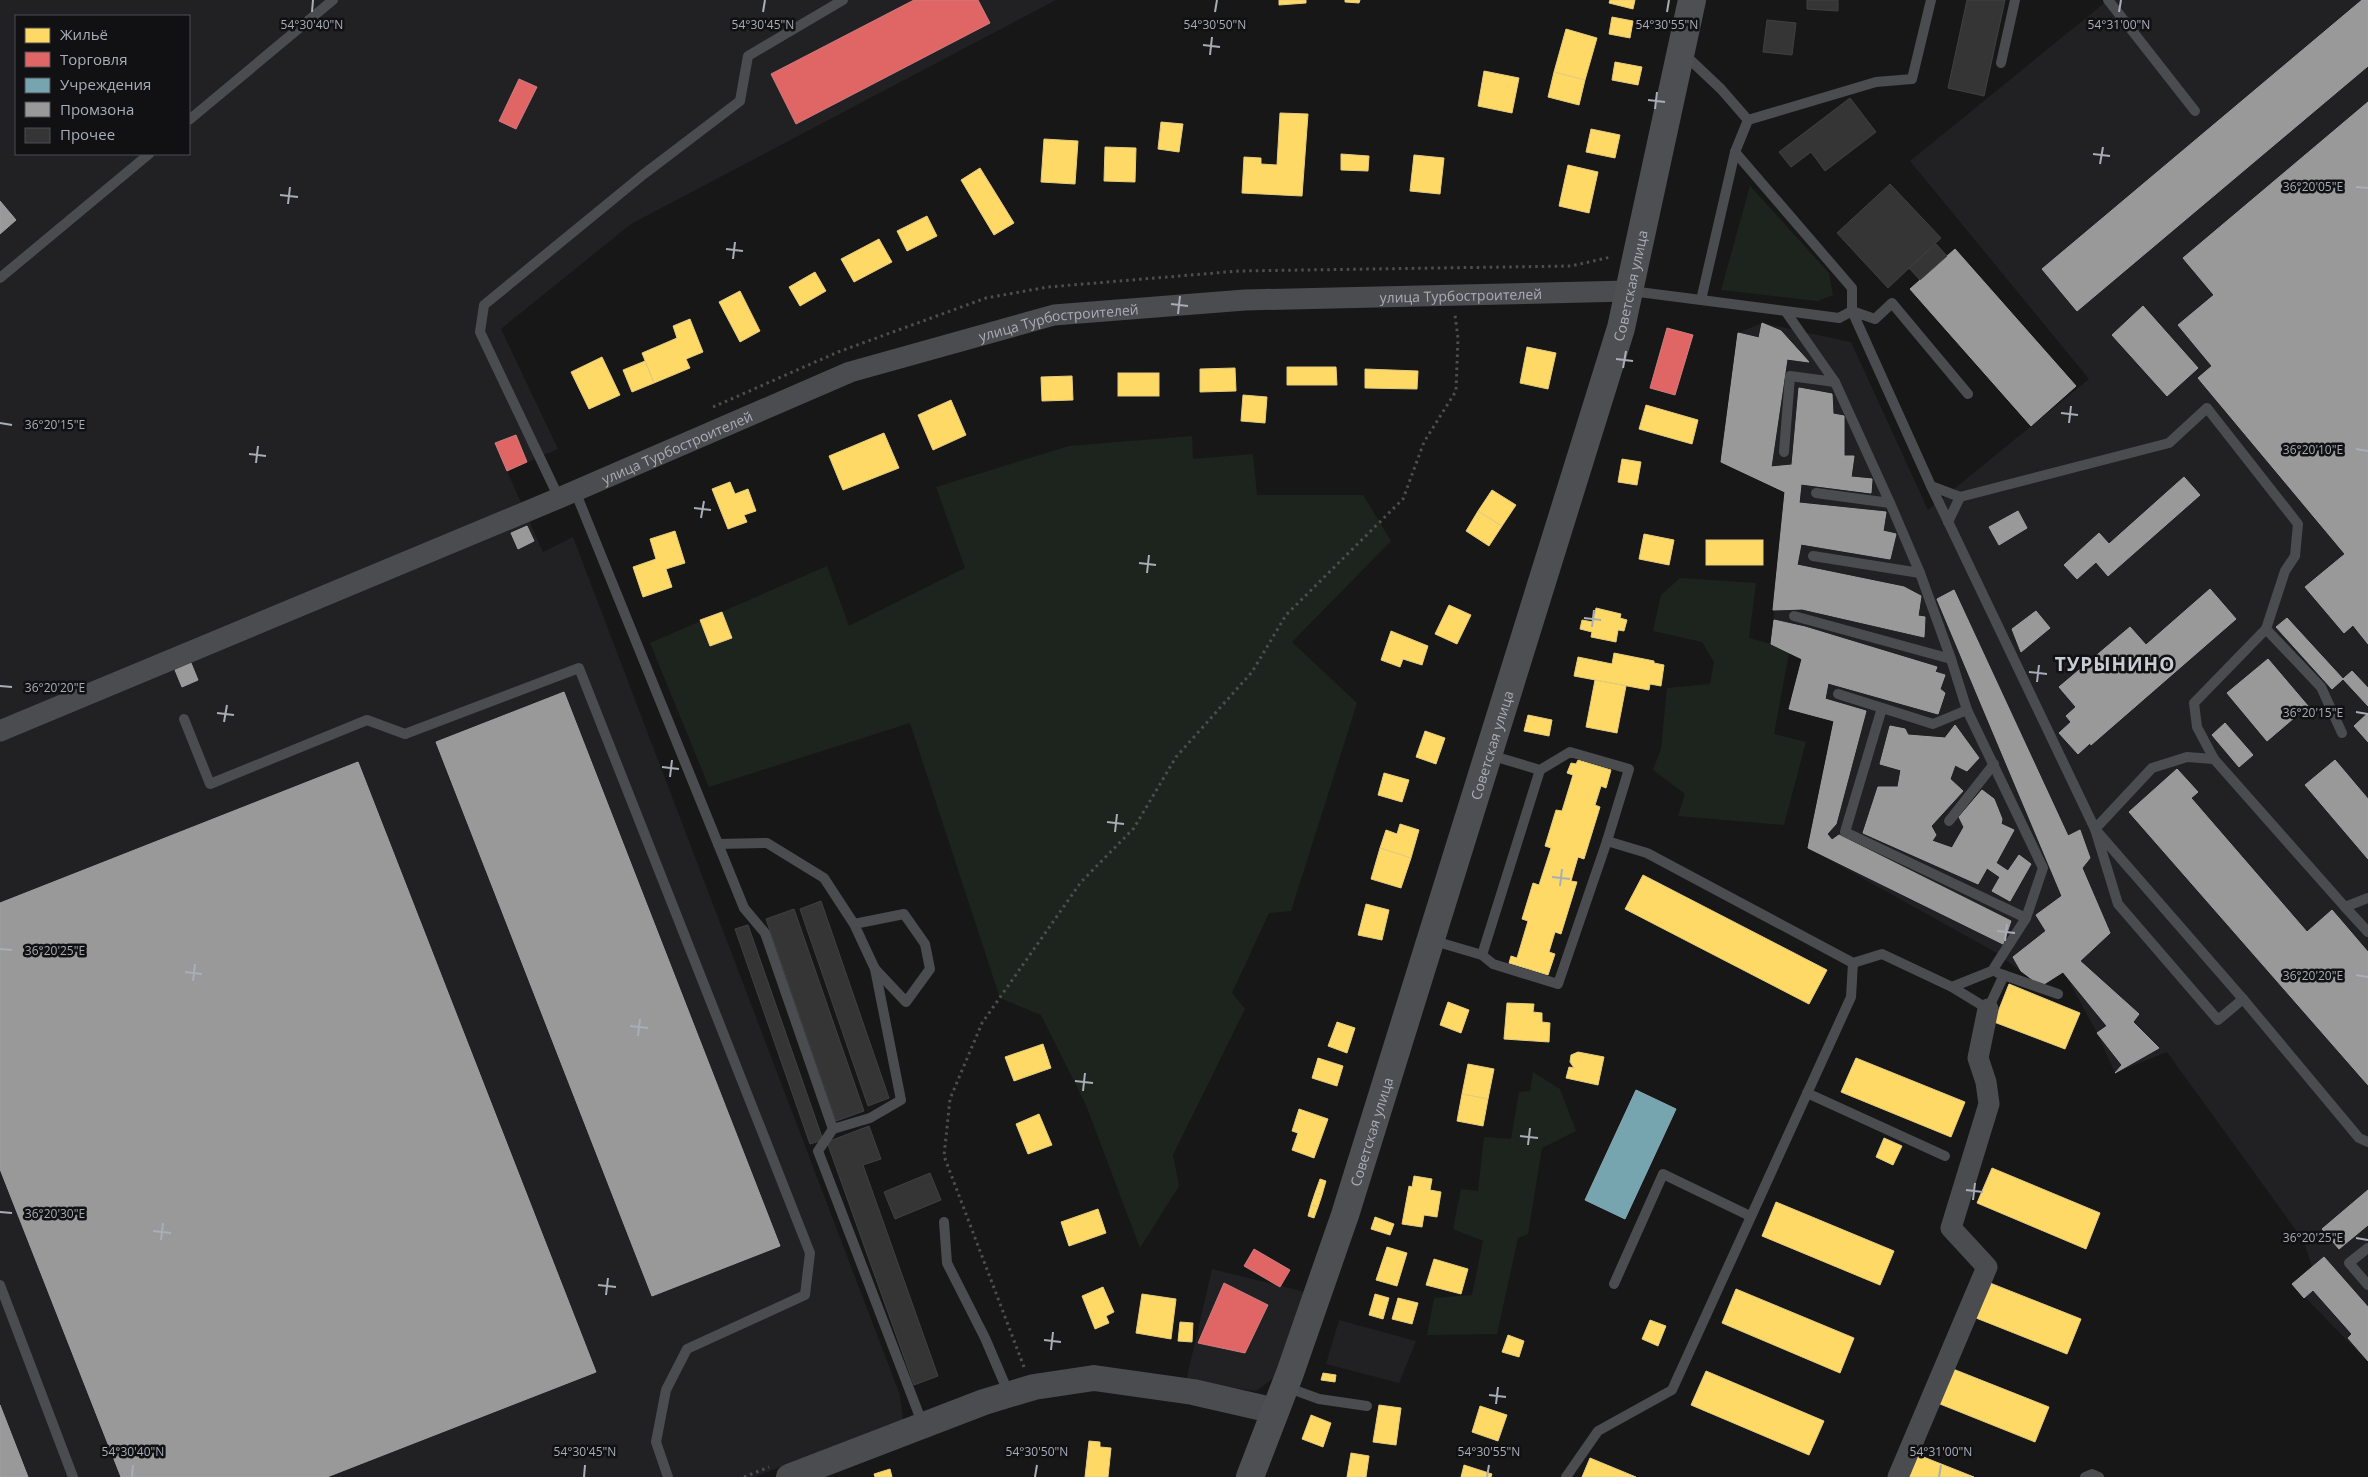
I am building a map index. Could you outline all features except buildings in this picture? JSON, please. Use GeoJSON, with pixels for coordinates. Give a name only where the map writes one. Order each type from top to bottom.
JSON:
{"type":"FeatureCollection","features":[{"type":"Feature","properties":{"kind":"main road","name":"Советская улица"},"geometry":{"type":"LineString","coordinates":[[1250,1477],[1280,1399],[1345,1215],[1621,328],[1692,0]]}},
{"type":"Feature","properties":{"kind":"street","name":"улица Турбостроителей"},"geometry":{"type":"LineString","coordinates":[[0,731],[567,495],[850,372],[1054,315],[1246,300],[1628,291]]}},
{"type":"Feature","properties":{"kind":"street"},"geometry":{"type":"LineString","coordinates":[[1898,1477],[1986,1267],[1951,1228],[1989,1104],[1986,1082],[1978,1058],[1988,1009]]}},
{"type":"Feature","properties":{"kind":"street"},"geometry":{"type":"LineString","coordinates":[[789,1477],[924,1425],[1009,1394],[1034,1387],[1094,1378],[1193,1392],[1280,1399]]}},
{"type":"Feature","properties":{"kind":"lane"},"geometry":{"type":"LineString","coordinates":[[190,119],[333,0]]}},
{"type":"Feature","properties":{"kind":"lane"},"geometry":{"type":"LineString","coordinates":[[832,1130],[765,933],[744,908],[567,495],[480,332],[484,305],[644,174],[740,102],[748,56],[843,0]]}},
{"type":"Feature","properties":{"kind":"lane"},"geometry":{"type":"LineString","coordinates":[[1748,120],[1876,82],[1912,79],[1931,0]]}},
{"type":"Feature","properties":{"kind":"lane"},"geometry":{"type":"LineString","coordinates":[[2001,63],[2014,0]]}},
{"type":"Feature","properties":{"kind":"lane"},"geometry":{"type":"LineString","coordinates":[[2108,0],[2195,110]]}},
{"type":"Feature","properties":{"kind":"lane"},"geometry":{"type":"LineString","coordinates":[[1680,51],[1721,89],[1748,120]]}},
{"type":"Feature","properties":{"kind":"lane"},"geometry":{"type":"LineString","coordinates":[[1701,300],[1735,152],[1748,120]]}},
{"type":"Feature","properties":{"kind":"lane"},"geometry":{"type":"LineString","coordinates":[[1735,152],[1852,288],[1852,311],[1931,486],[2095,829],[2118,904],[2218,1020],[2243,999]]}},
{"type":"Feature","properties":{"kind":"lane"},"geometry":{"type":"LineString","coordinates":[[0,278],[148,155]]}},
{"type":"Feature","properties":{"kind":"lane"},"geometry":{"type":"LineString","coordinates":[[1628,291],[1839,318],[1852,311],[1875,319],[1892,303],[1968,394]]}},
{"type":"Feature","properties":{"kind":"lane"},"geometry":{"type":"LineString","coordinates":[[1786,312],[1835,382],[1920,573],[1967,710],[2043,868],[2026,918],[1992,971],[1952,987]]}},
{"type":"Feature","properties":{"kind":"lane"},"geometry":{"type":"LineString","coordinates":[[1784,452],[1790,376],[1835,382]]}},
{"type":"Feature","properties":{"kind":"lane"},"geometry":{"type":"LineString","coordinates":[[1931,486],[1960,498],[2169,443],[2207,408],[2298,524],[2295,556],[2284,570],[2266,629],[2194,703],[2197,727],[2214,759],[2368,932]]}},
{"type":"Feature","properties":{"kind":"lane"},"geometry":{"type":"LineString","coordinates":[[1816,493],[1890,503]]}},
{"type":"Feature","properties":{"kind":"lane"},"geometry":{"type":"LineString","coordinates":[[1948,522],[1960,498]]}},
{"type":"Feature","properties":{"kind":"lane"},"geometry":{"type":"LineString","coordinates":[[1813,556],[1920,573]]}},
{"type":"Feature","properties":{"kind":"lane"},"geometry":{"type":"LineString","coordinates":[[1794,616],[1951,659]]}},
{"type":"Feature","properties":{"kind":"lane"},"geometry":{"type":"LineString","coordinates":[[2266,629],[2321,687],[2342,734]]}},
{"type":"Feature","properties":{"kind":"lane"},"geometry":{"type":"LineString","coordinates":[[184,719],[210,784],[366,720],[404,734],[579,668],[810,1253],[805,1295],[686,1349],[666,1390],[656,1442],[668,1477]]}},
{"type":"Feature","properties":{"kind":"lane"},"geometry":{"type":"LineString","coordinates":[[1838,694],[1932,724],[1967,710]]}},
{"type":"Feature","properties":{"kind":"lane"},"geometry":{"type":"LineString","coordinates":[[1882,708],[1846,832],[2026,918]]}},
{"type":"Feature","properties":{"kind":"lane"},"geometry":{"type":"LineString","coordinates":[[1430,940],[1482,955],[1493,964],[1558,984],[1607,842],[1629,769],[1570,752],[1540,770],[1482,955]]}},
{"type":"Feature","properties":{"kind":"lane"},"geometry":{"type":"LineString","coordinates":[[1488,755],[1540,770]]}},
{"type":"Feature","properties":{"kind":"lane"},"geometry":{"type":"LineString","coordinates":[[2095,829],[2152,768],[2187,757],[2214,759]]}},
{"type":"Feature","properties":{"kind":"lane"},"geometry":{"type":"LineString","coordinates":[[1948,821],[1994,764]]}},
{"type":"Feature","properties":{"kind":"lane"},"geometry":{"type":"LineString","coordinates":[[2095,829],[2243,999],[2359,1138],[2368,1142]]}},
{"type":"Feature","properties":{"kind":"lane"},"geometry":{"type":"LineString","coordinates":[[1607,842],[1647,853],[1853,963],[1882,954],[1952,987],[1988,1009],[2004,975]]}},
{"type":"Feature","properties":{"kind":"lane"},"geometry":{"type":"LineString","coordinates":[[718,844],[768,844],[824,878],[854,924],[875,969],[901,1100],[870,1118],[832,1130],[818,1151],[924,1425]]}},
{"type":"Feature","properties":{"kind":"lane"},"geometry":{"type":"LineString","coordinates":[[2345,907],[2368,898]]}},
{"type":"Feature","properties":{"kind":"lane"},"geometry":{"type":"LineString","coordinates":[[854,924],[904,914],[925,944],[930,969],[906,1002],[875,969]]}},
{"type":"Feature","properties":{"kind":"lane"},"geometry":{"type":"LineString","coordinates":[[1566,1477],[1598,1430],[1672,1390],[1851,997],[1853,963]]}},
{"type":"Feature","properties":{"kind":"lane"},"geometry":{"type":"LineString","coordinates":[[1992,971],[2058,994]]}},
{"type":"Feature","properties":{"kind":"lane"},"geometry":{"type":"LineString","coordinates":[[1807,1093],[1945,1156]]}},
{"type":"Feature","properties":{"kind":"lane"},"geometry":{"type":"LineString","coordinates":[[1614,1284],[1663,1174],[1750,1216]]}},
{"type":"Feature","properties":{"kind":"lane"},"geometry":{"type":"LineString","coordinates":[[944,1222],[947,1263],[985,1338],[1009,1394]]}},
{"type":"Feature","properties":{"kind":"lane"},"geometry":{"type":"LineString","coordinates":[[2368,1248],[2350,1263],[2368,1285]]}},
{"type":"Feature","properties":{"kind":"lane"},"geometry":{"type":"LineString","coordinates":[[0,1284],[73,1477]]}},
{"type":"Feature","properties":{"kind":"lane"},"geometry":{"type":"LineString","coordinates":[[1280,1399],[1319,1399],[1367,1406]]}},
{"type":"Feature","properties":{"kind":"lane"},"geometry":{"type":"LineString","coordinates":[[2085,1477],[2092,1474],[2099,1477]]}},
{"type":"Feature","properties":{"kind":"path"},"geometry":{"type":"LineString","coordinates":[[1028,1376],[944,1156],[950,1100],[982,1023],[1081,882],[1134,828],[1176,757],[1252,672],[1286,615],[1402,499],[1424,442],[1456,391],[1458,338],[1452,295]]}},
{"type":"Feature","properties":{"kind":"shaded area"},"geometry":{"type":"Polygon","coordinates":[[[0,0],[1056,0],[631,224],[501,329],[558,449],[507,471],[543,552],[573,537],[900,1395],[903,1420],[754,1477],[0,1477],[0,0]]]}},
{"type":"Feature","properties":{"kind":"shaded area"},"geometry":{"type":"Polygon","coordinates":[[[2108,0],[2368,0],[2368,1362],[2292,1284],[2312,1266],[2303,1240],[2167,1052],[2115,1073],[2097,1033],[2064,972],[2041,986],[1995,952],[1808,848],[1834,722],[1789,709],[1802,659],[1771,644],[1785,493],[1721,462],[1738,333],[1762,323],[1851,342],[1928,510],[2089,379],[1910,161],[2108,0]]]}},
{"type":"Feature","properties":{"kind":"shaded area"},"geometry":{"type":"Polygon","coordinates":[[[1750,186],[1829,273],[1833,295],[1817,301],[1721,290],[1750,186]]]}},
{"type":"Feature","properties":{"kind":"shaded area"},"geometry":{"type":"Polygon","coordinates":[[[1192,436],[1193,459],[1253,454],[1257,495],[1363,495],[1391,541],[1292,642],[1357,703],[1291,911],[1269,913],[1232,993],[1245,1009],[1173,1155],[1179,1186],[1140,1248],[1086,1105],[1041,1015],[1000,998],[910,723],[709,787],[650,643],[827,566],[849,626],[965,568],[936,487],[1069,446],[1192,436]]]}},
{"type":"Feature","properties":{"kind":"shaded area"},"geometry":{"type":"Polygon","coordinates":[[[1680,578],[1756,583],[1749,638],[1771,644],[1789,653],[1774,734],[1806,742],[1784,825],[1678,816],[1685,794],[1653,770],[1661,749],[1667,688],[1710,684],[1714,662],[1702,642],[1653,631],[1661,595],[1680,578]]]}},
{"type":"Feature","properties":{"kind":"shaded area"},"geometry":{"type":"Polygon","coordinates":[[[1533,1072],[1560,1089],[1576,1131],[1542,1148],[1528,1234],[1518,1238],[1497,1334],[1427,1335],[1434,1298],[1472,1295],[1483,1241],[1453,1229],[1461,1189],[1478,1191],[1484,1137],[1511,1139],[1519,1092],[1530,1091],[1533,1072]]]}},
{"type":"Feature","properties":{"kind":"shaded area"},"geometry":{"type":"Polygon","coordinates":[[[1212,1269],[1305,1292],[1276,1376],[1256,1391],[1186,1381],[1212,1269]]]}},
{"type":"Feature","properties":{"kind":"shaded area"},"geometry":{"type":"Polygon","coordinates":[[[1339,1320],[1416,1341],[1399,1383],[1326,1364],[1339,1320]]]}},
{"type":"Feature","properties":{"kind":"district","name":"ТУРЫНИНО"},"geometry":{"type":"Point","coordinates":[2115,664]}}]}
